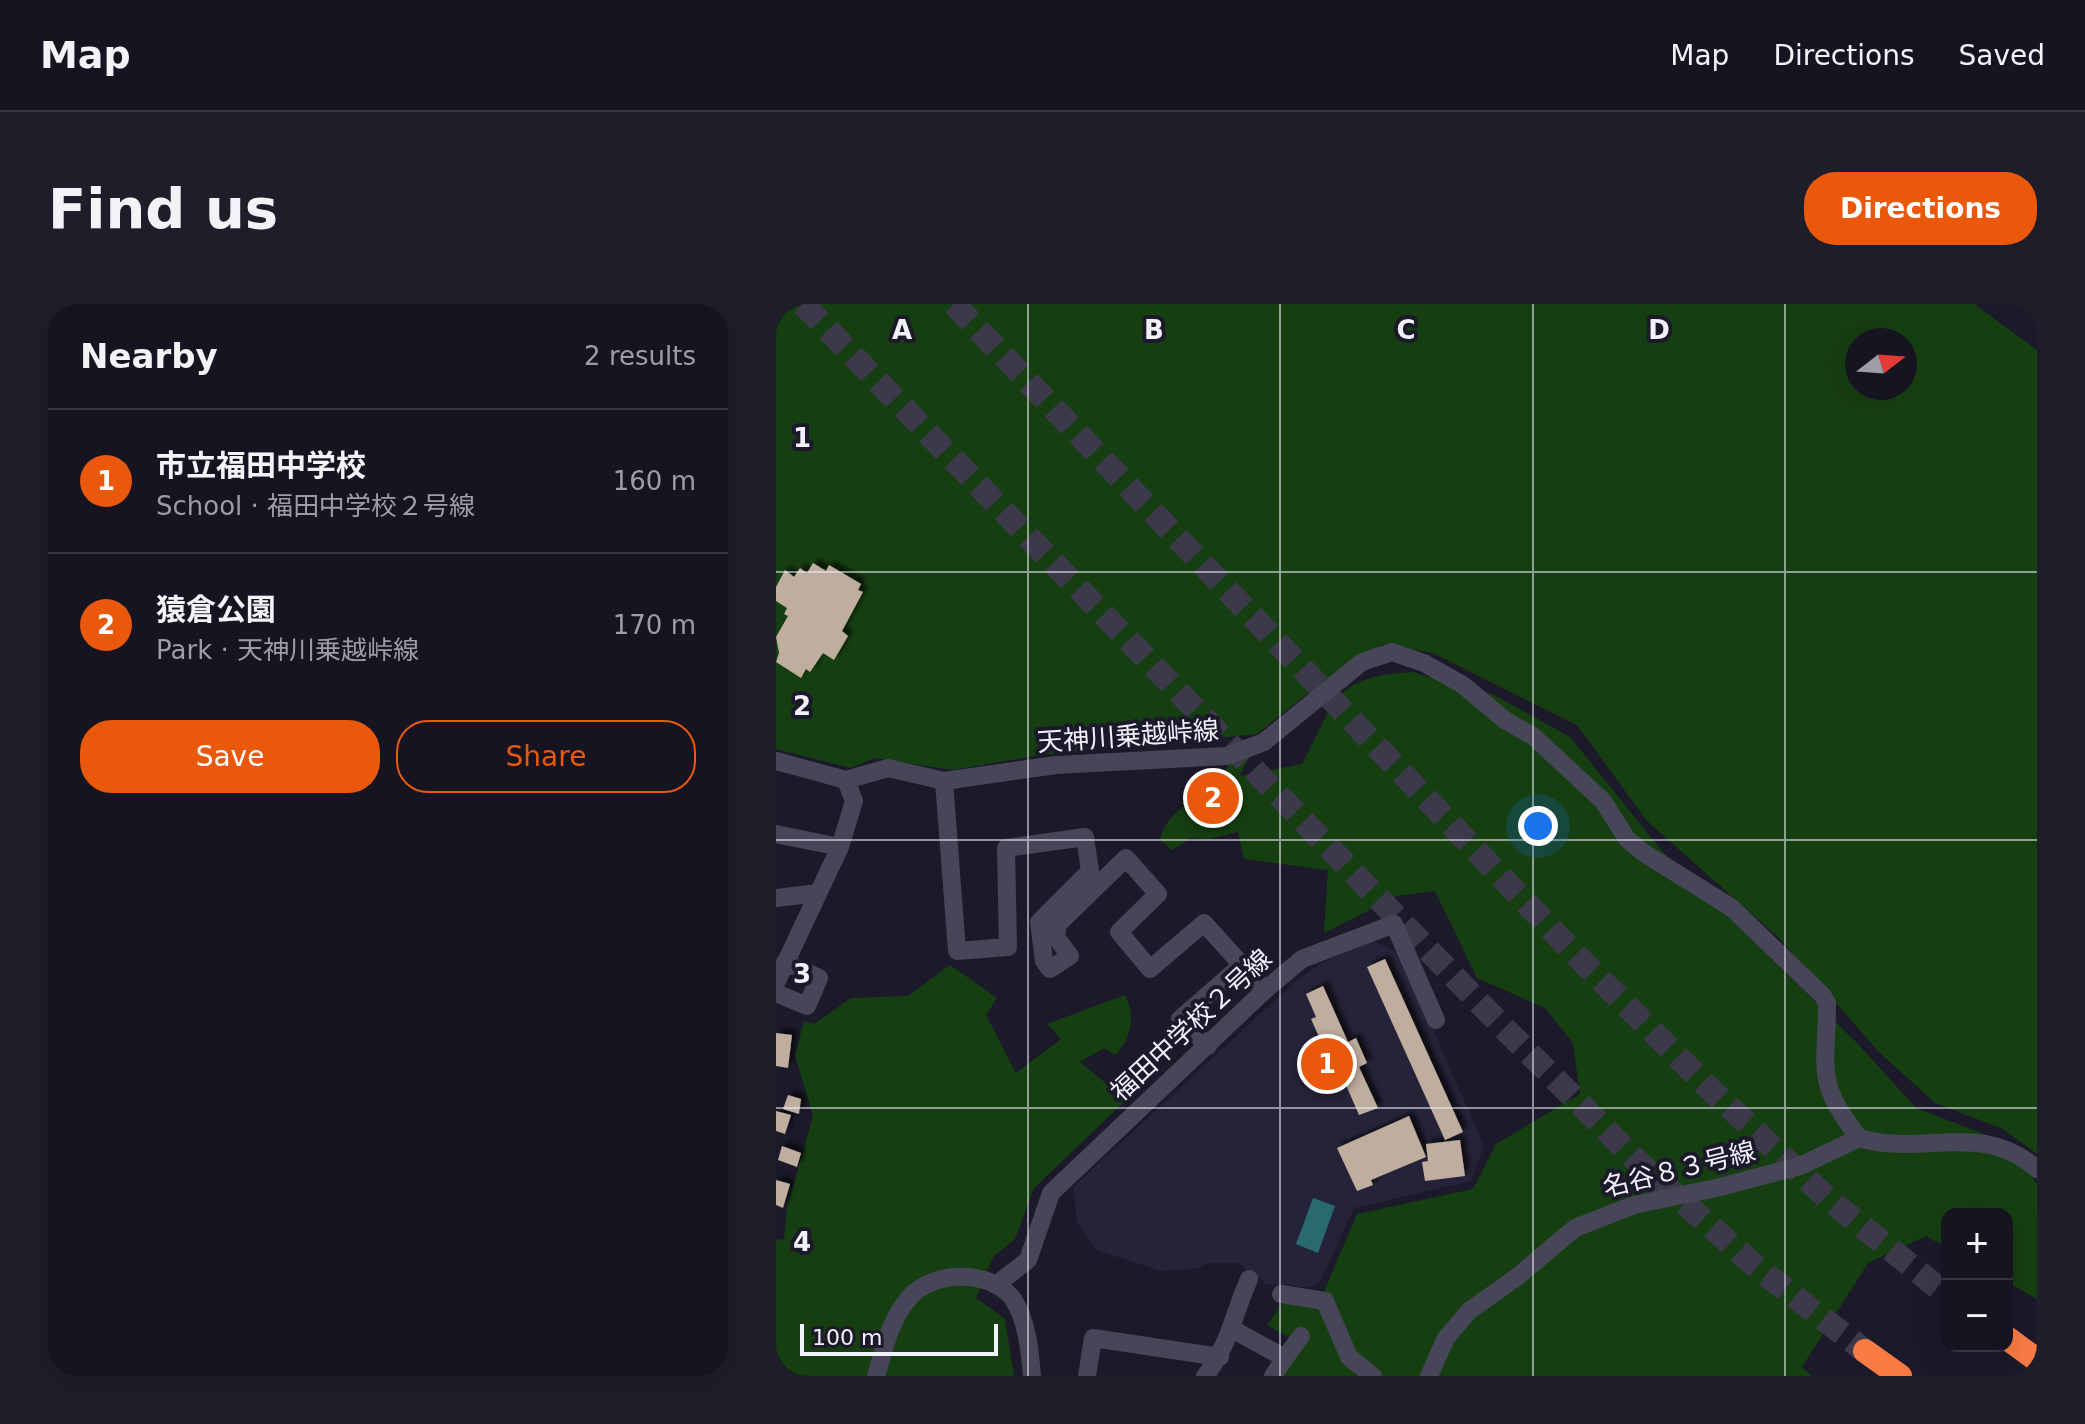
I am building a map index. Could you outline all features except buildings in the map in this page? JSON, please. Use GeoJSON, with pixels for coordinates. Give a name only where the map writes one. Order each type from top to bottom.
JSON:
{"type":"FeatureCollection","features":[{"type":"Feature","properties":{"kind":"highway"},"geometry":{"type":"LineString","coordinates":[[2013,1342],[2037,1360]]}},
{"type":"Feature","properties":{"kind":"highway"},"geometry":{"type":"LineString","coordinates":[[1865,1351],[1900,1376]]}},
{"type":"Feature","properties":{"kind":"street","name":"天神川乗越峠線"},"geometry":{"type":"LineString","coordinates":[[846,780],[872,770],[899,768],[944,781],[1056,765],[1227,756],[1248,751],[1362,662],[1384,653],[1406,656],[1463,685],[1506,721],[1533,736],[1603,801],[1627,839],[1732,908],[1822,995],[1827,1003],[1825,1081],[1831,1097],[1859,1138]]}},
{"type":"Feature","properties":{"kind":"street"},"geometry":{"type":"LineString","coordinates":[[776,761],[846,780],[854,801],[840,847],[778,978]]}},
{"type":"Feature","properties":{"kind":"street"},"geometry":{"type":"LineString","coordinates":[[944,781],[957,951],[1008,947],[1006,848],[1085,837],[1090,871],[1039,922],[1044,961],[1050,969],[1070,956],[1056,937],[1058,924],[1126,858],[1158,894],[1119,932],[1150,969],[1204,923],[1265,990]]}},
{"type":"Feature","properties":{"kind":"street"},"geometry":{"type":"LineString","coordinates":[[776,834],[840,847]]}},
{"type":"Feature","properties":{"kind":"street"},"geometry":{"type":"LineString","coordinates":[[776,898],[818,893]]}},
{"type":"Feature","properties":{"kind":"street","name":"福田中学校２号線"},"geometry":{"type":"LineString","coordinates":[[996,1285],[1028,1260],[1037,1243],[1040,1218],[1051,1193],[1265,990],[1302,959],[1394,924],[1436,1020]]}},
{"type":"Feature","properties":{"kind":"street"},"geometry":{"type":"LineString","coordinates":[[1208,1046],[1180,1019],[1242,965]]}},
{"type":"Feature","properties":{"kind":"street"},"geometry":{"type":"LineString","coordinates":[[1859,1138],[1910,1144],[1991,1143],[2009,1148],[2037,1169]]}},
{"type":"Feature","properties":{"kind":"street","name":"名谷８３号線"},"geometry":{"type":"LineString","coordinates":[[1429,1376],[1446,1338],[1469,1311],[1517,1277],[1575,1228],[1634,1205],[1800,1166],[1859,1138]]}},
{"type":"Feature","properties":{"kind":"street"},"geometry":{"type":"LineString","coordinates":[[876,1376],[892,1321],[911,1295],[933,1281],[956,1277],[974,1277],[996,1285],[1012,1299],[1023,1324],[1032,1376]]}},
{"type":"Feature","properties":{"kind":"street"},"geometry":{"type":"LineString","coordinates":[[1205,1376],[1220,1357],[1249,1279]]}},
{"type":"Feature","properties":{"kind":"street"},"geometry":{"type":"LineString","coordinates":[[1281,1294],[1325,1301],[1349,1357],[1373,1376]]}},
{"type":"Feature","properties":{"kind":"street"},"geometry":{"type":"LineString","coordinates":[[1232,1329],[1285,1358]]}},
{"type":"Feature","properties":{"kind":"street"},"geometry":{"type":"LineString","coordinates":[[1273,1376],[1301,1336]]}},
{"type":"Feature","properties":{"kind":"street"},"geometry":{"type":"LineString","coordinates":[[1087,1376],[1093,1338],[1220,1357]]}},
{"type":"Feature","properties":{"kind":"shaded area"},"geometry":{"type":"Polygon","coordinates":[[[776,304],[1974,304],[2037,350],[2037,1154],[2003,1129],[1935,1103],[1880,1053],[1779,938],[1647,821],[1577,725],[1433,653],[1383,644],[1303,697],[1257,734],[1040,755],[953,770],[874,758],[851,768],[776,749],[776,304]]]}},
{"type":"Feature","properties":{"kind":"shaded area"},"geometry":{"type":"Polygon","coordinates":[[[1412,672],[1494,695],[1570,737],[1662,851],[1859,1045],[1916,1108],[2010,1144],[2037,1184],[2037,1299],[2013,1285],[2013,1208],[1941,1208],[1941,1245],[1926,1236],[1868,1263],[1802,1367],[1812,1376],[1283,1376],[1301,1344],[1267,1325],[1285,1300],[1318,1306],[1357,1214],[1473,1189],[1496,1144],[1580,1094],[1573,1043],[1545,1008],[1477,978],[1435,891],[1397,896],[1324,933],[1328,870],[1244,859],[1238,832],[1208,839],[1191,838],[1172,850],[1160,839],[1174,814],[1217,782],[1230,759],[1251,753],[1240,776],[1302,764],[1340,696],[1366,679],[1412,672]]]}},
{"type":"Feature","properties":{"kind":"shaded area"},"geometry":{"type":"Polygon","coordinates":[[[1371,940],[1399,953],[1484,1146],[1471,1181],[1354,1208],[1321,1280],[1311,1287],[1267,1284],[1238,1263],[1210,1263],[1196,1268],[1161,1271],[1096,1250],[1077,1222],[1073,1187],[1296,981],[1325,961],[1371,940]]]}},
{"type":"Feature","properties":{"kind":"shaded area"},"geometry":{"type":"Polygon","coordinates":[[[950,965],[997,998],[986,1015],[1016,1073],[1061,1039],[1047,1024],[1125,995],[1130,1011],[1129,1034],[1115,1055],[1104,1048],[1080,1062],[1126,1100],[1034,1188],[1015,1239],[993,1257],[976,1298],[1005,1319],[1014,1376],[776,1376],[776,1239],[784,1240],[787,1208],[813,1116],[795,1055],[804,1021],[814,1024],[851,998],[908,996],[950,965]]]}},
{"type":"Feature","properties":{"kind":"shaded area"},"geometry":{"type":"Polygon","coordinates":[[[1313,1198],[1335,1206],[1318,1253],[1296,1244],[1313,1198]]]}},
{"type":"Feature","properties":{"kind":"tunnel"},"geometry":{"type":"LineString","coordinates":[[803,304],[1500,1024],[1634,1158],[1755,1266],[1865,1351]]}},
{"type":"Feature","properties":{"kind":"tunnel"},"geometry":{"type":"LineString","coordinates":[[954,304],[1573,952],[1711,1090],[1826,1197],[1941,1290]]}},
{"type":"Feature","properties":{"kind":"place","name":"猿倉公園"},"geometry":{"type":"Point","coordinates":[1213,798]}},
{"type":"Feature","properties":{"kind":"place","name":"市立福田中学校"},"geometry":{"type":"Point","coordinates":[1327,1064]}}]}
